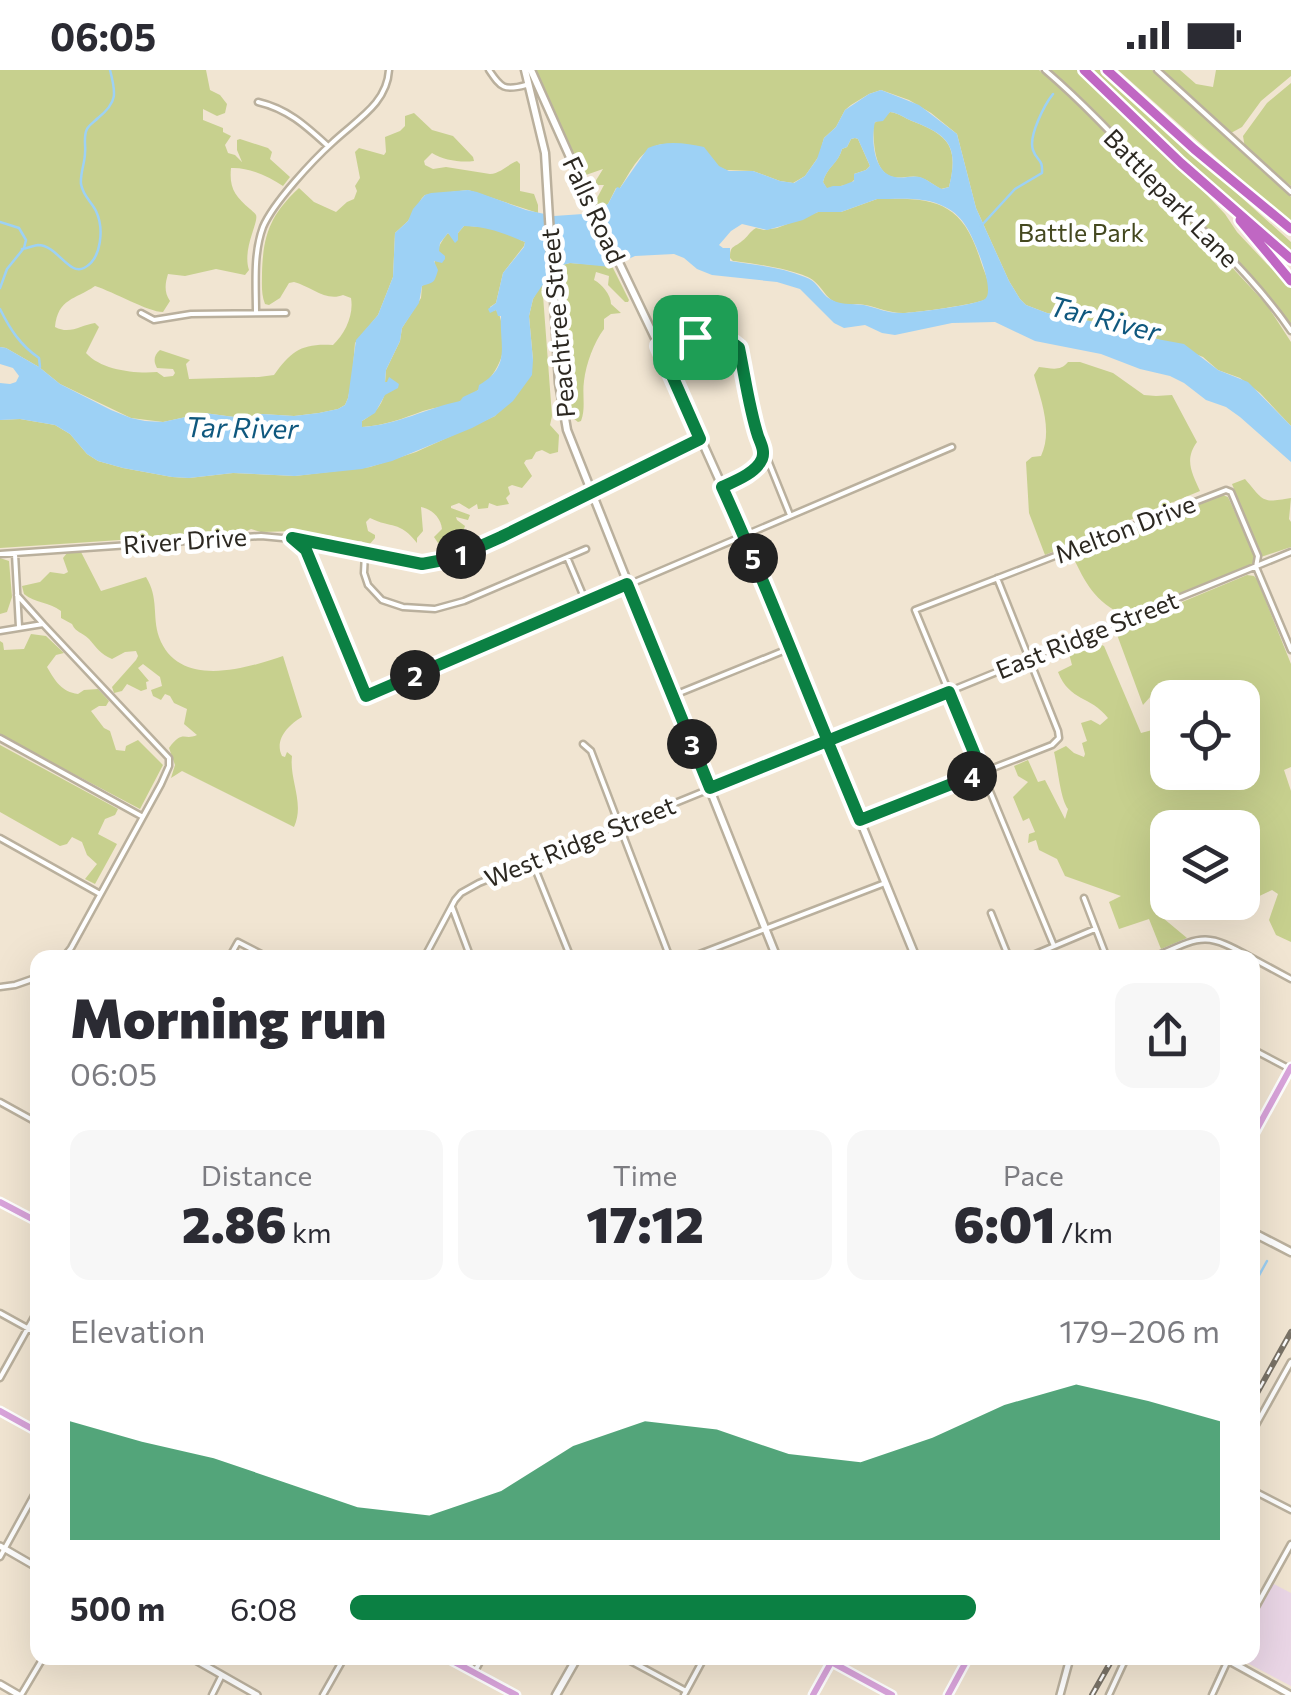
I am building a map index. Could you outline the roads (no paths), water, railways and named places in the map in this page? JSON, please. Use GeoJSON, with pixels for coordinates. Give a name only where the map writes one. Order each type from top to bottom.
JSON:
{"type":"FeatureCollection","features":[{"type":"Feature","properties":{"kind":"highway"},"geometry":{"type":"LineString","coordinates":[[1084,70],[1181,163],[1291,259]]}},
{"type":"Feature","properties":{"kind":"highway"},"geometry":{"type":"LineString","coordinates":[[1108,70],[1194,149],[1291,229]]}},
{"type":"Feature","properties":{"kind":"highway"},"geometry":{"type":"LineString","coordinates":[[1222,198],[1291,281]]}},
{"type":"Feature","properties":{"kind":"highway"},"geometry":{"type":"LineString","coordinates":[[1254,200],[1291,237]]}},
{"type":"Feature","properties":{"kind":"main road","name":"Falls Road"},"geometry":{"type":"LineString","coordinates":[[528,70],[744,535],[913,950]]}},
{"type":"Feature","properties":{"kind":"main road","name":"Peachtree Street"},"geometry":{"type":"LineString","coordinates":[[532,84],[548,191],[564,418],[774,950]]}},
{"type":"Feature","properties":{"kind":"main road"},"geometry":{"type":"LineString","coordinates":[[1260,1125],[1291,1068]]}},
{"type":"Feature","properties":{"kind":"main road"},"geometry":{"type":"LineString","coordinates":[[0,1202],[30,1218]]}},
{"type":"Feature","properties":{"kind":"main road"},"geometry":{"type":"LineString","coordinates":[[1260,1236],[1291,1252]]}},
{"type":"Feature","properties":{"kind":"main road"},"geometry":{"type":"LineString","coordinates":[[0,1411],[30,1428]]}},
{"type":"Feature","properties":{"kind":"main road"},"geometry":{"type":"LineString","coordinates":[[460,1665],[516,1695]]}},
{"type":"Feature","properties":{"kind":"main road"},"geometry":{"type":"LineString","coordinates":[[556,1695],[573,1665]]}},
{"type":"Feature","properties":{"kind":"main road"},"geometry":{"type":"LineString","coordinates":[[813,1695],[827,1665]]}},
{"type":"Feature","properties":{"kind":"main road"},"geometry":{"type":"LineString","coordinates":[[840,1665],[892,1695]]}},
{"type":"Feature","properties":{"kind":"main road"},"geometry":{"type":"LineString","coordinates":[[948,1695],[964,1665]]}},
{"type":"Feature","properties":{"kind":"street"},"geometry":{"type":"LineString","coordinates":[[256,313],[256,258],[264,223],[328,146],[375,105],[388,84],[389,70]]}},
{"type":"Feature","properties":{"kind":"street"},"geometry":{"type":"LineString","coordinates":[[489,70],[506,88],[532,84]]}},
{"type":"Feature","properties":{"kind":"street","name":"Battlepark Lane"},"geometry":{"type":"LineString","coordinates":[[1045,70],[1232,262],[1291,331]]}},
{"type":"Feature","properties":{"kind":"street"},"geometry":{"type":"LineString","coordinates":[[1156,70],[1291,192]]}},
{"type":"Feature","properties":{"kind":"street"},"geometry":{"type":"LineString","coordinates":[[258,102],[294,115],[328,146]]}},
{"type":"Feature","properties":{"kind":"street"},"geometry":{"type":"LineString","coordinates":[[141,313],[154,320],[178,315],[286,314]]}},
{"type":"Feature","properties":{"kind":"street"},"geometry":{"type":"LineString","coordinates":[[659,346],[715,337],[731,341],[739,348],[754,421],[790,515]]}},
{"type":"Feature","properties":{"kind":"street","name":"River Drive"},"geometry":{"type":"LineString","coordinates":[[0,554],[261,536],[292,538],[422,564],[442,562],[700,439]]}},
{"type":"Feature","properties":{"kind":"street"},"geometry":{"type":"LineString","coordinates":[[292,538],[306,550],[366,696],[952,447]]}},
{"type":"Feature","properties":{"kind":"street"},"geometry":{"type":"LineString","coordinates":[[722,487],[756,466],[763,450]]}},
{"type":"Feature","properties":{"kind":"street","name":"Melton Drive"},"geometry":{"type":"LineString","coordinates":[[949,692],[915,610],[1226,490],[1258,556],[1256,566],[1291,650]]}},
{"type":"Feature","properties":{"kind":"street"},"geometry":{"type":"LineString","coordinates":[[365,553],[368,585],[382,600],[403,607],[434,609],[464,601],[586,548]]}},
{"type":"Feature","properties":{"kind":"street","name":"East Ridge Street"},"geometry":{"type":"LineString","coordinates":[[828,741],[1291,552]]}},
{"type":"Feature","properties":{"kind":"street"},"geometry":{"type":"LineString","coordinates":[[14,554],[19,628]]}},
{"type":"Feature","properties":{"kind":"street"},"geometry":{"type":"LineString","coordinates":[[567,557],[586,602]]}},
{"type":"Feature","properties":{"kind":"street"},"geometry":{"type":"LineString","coordinates":[[860,820],[1052,745],[1059,738],[997,578]]}},
{"type":"Feature","properties":{"kind":"street"},"geometry":{"type":"LineString","coordinates":[[17,594],[168,758],[169,766],[69,950]]}},
{"type":"Feature","properties":{"kind":"street"},"geometry":{"type":"LineString","coordinates":[[0,631],[44,624]]}},
{"type":"Feature","properties":{"kind":"street"},"geometry":{"type":"LineString","coordinates":[[672,696],[790,648]]}},
{"type":"Feature","properties":{"kind":"street"},"geometry":{"type":"LineString","coordinates":[[949,692],[1054,946]]}},
{"type":"Feature","properties":{"kind":"street"},"geometry":{"type":"LineString","coordinates":[[0,738],[143,816]]}},
{"type":"Feature","properties":{"kind":"street","name":"West Ridge Street"},"geometry":{"type":"LineString","coordinates":[[452,908],[469,888],[828,741]]}},
{"type":"Feature","properties":{"kind":"street"},"geometry":{"type":"LineString","coordinates":[[583,744],[591,751],[667,950]]}},
{"type":"Feature","properties":{"kind":"street"},"geometry":{"type":"LineString","coordinates":[[0,838],[100,894]]}},
{"type":"Feature","properties":{"kind":"street"},"geometry":{"type":"LineString","coordinates":[[532,861],[568,950]]}},
{"type":"Feature","properties":{"kind":"street"},"geometry":{"type":"LineString","coordinates":[[709,950],[886,883]]}},
{"type":"Feature","properties":{"kind":"street"},"geometry":{"type":"LineString","coordinates":[[1084,898],[1104,950]]}},
{"type":"Feature","properties":{"kind":"street"},"geometry":{"type":"LineString","coordinates":[[428,950],[452,908]]}},
{"type":"Feature","properties":{"kind":"street"},"geometry":{"type":"LineString","coordinates":[[452,908],[468,950]]}},
{"type":"Feature","properties":{"kind":"street"},"geometry":{"type":"LineString","coordinates":[[991,913],[1006,950]]}},
{"type":"Feature","properties":{"kind":"street"},"geometry":{"type":"LineString","coordinates":[[1045,950],[1095,929]]}},
{"type":"Feature","properties":{"kind":"street"},"geometry":{"type":"LineString","coordinates":[[1176,950],[1206,938],[1238,950]]}},
{"type":"Feature","properties":{"kind":"street"},"geometry":{"type":"LineString","coordinates":[[234,950],[238,942],[254,950]]}},
{"type":"Feature","properties":{"kind":"street"},"geometry":{"type":"LineString","coordinates":[[1260,962],[1291,979]]}},
{"type":"Feature","properties":{"kind":"street"},"geometry":{"type":"LineString","coordinates":[[0,987],[30,980]]}},
{"type":"Feature","properties":{"kind":"street"},"geometry":{"type":"LineString","coordinates":[[1260,1053],[1291,1068]]}},
{"type":"Feature","properties":{"kind":"street"},"geometry":{"type":"LineString","coordinates":[[0,1102],[30,1119]]}},
{"type":"Feature","properties":{"kind":"street"},"geometry":{"type":"LineString","coordinates":[[0,1313],[30,1330]]}},
{"type":"Feature","properties":{"kind":"street"},"geometry":{"type":"LineString","coordinates":[[0,1378],[30,1323]]}},
{"type":"Feature","properties":{"kind":"street"},"geometry":{"type":"LineString","coordinates":[[1260,1418],[1291,1362]]}},
{"type":"Feature","properties":{"kind":"street"},"geometry":{"type":"LineString","coordinates":[[1283,1377],[1291,1382]]}},
{"type":"Feature","properties":{"kind":"street"},"geometry":{"type":"LineString","coordinates":[[1260,1494],[1291,1510]]}},
{"type":"Feature","properties":{"kind":"street"},"geometry":{"type":"LineString","coordinates":[[0,1558],[30,1501]]}},
{"type":"Feature","properties":{"kind":"street"},"geometry":{"type":"LineString","coordinates":[[1260,1600],[1291,1544]]}},
{"type":"Feature","properties":{"kind":"street"},"geometry":{"type":"LineString","coordinates":[[2,1548],[30,1564]]}},
{"type":"Feature","properties":{"kind":"street"},"geometry":{"type":"LineString","coordinates":[[0,1684],[20,1695],[38,1665]]}},
{"type":"Feature","properties":{"kind":"street"},"geometry":{"type":"LineString","coordinates":[[208,1665],[256,1695]]}},
{"type":"Feature","properties":{"kind":"street"},"geometry":{"type":"LineString","coordinates":[[324,1695],[340,1665]]}},
{"type":"Feature","properties":{"kind":"street"},"geometry":{"type":"LineString","coordinates":[[474,1672],[478,1665]]}},
{"type":"Feature","properties":{"kind":"street"},"geometry":{"type":"LineString","coordinates":[[636,1665],[685,1693],[700,1665]]}},
{"type":"Feature","properties":{"kind":"street"},"geometry":{"type":"LineString","coordinates":[[1060,1695],[1068,1665]]}},
{"type":"Feature","properties":{"kind":"street"},"geometry":{"type":"LineString","coordinates":[[1109,1695],[1123,1665]]}},
{"type":"Feature","properties":{"kind":"street"},"geometry":{"type":"LineString","coordinates":[[1212,1695],[1224,1665]]}},
{"type":"Feature","properties":{"kind":"street"},"geometry":{"type":"LineString","coordinates":[[1239,1665],[1291,1695]]}},
{"type":"Feature","properties":{"kind":"street"},"geometry":{"type":"LineString","coordinates":[[212,1695],[222,1675]]}},
{"type":"Feature","properties":{"kind":"water","name":"Tar River"},"geometry":{"type":"Polygon","coordinates":[[[881,90],[919,105],[957,134],[976,208],[1009,281],[1026,305],[1184,344],[1218,370],[1248,382],[1291,426],[1291,462],[1226,407],[1206,400],[1170,376],[1101,354],[1035,341],[995,322],[952,323],[895,335],[865,325],[844,328],[800,289],[777,282],[712,275],[674,254],[635,256],[611,267],[570,263],[555,267],[533,299],[529,316],[532,375],[513,401],[472,428],[362,469],[295,476],[233,473],[172,477],[98,461],[55,425],[0,420],[0,383],[16,382],[19,376],[13,368],[0,364],[0,347],[39,367],[60,384],[111,410],[145,421],[163,422],[204,413],[242,418],[338,409],[348,398],[356,340],[378,315],[393,277],[395,233],[425,195],[468,190],[554,216],[583,214],[608,204],[648,148],[668,143],[704,147],[719,166],[729,171],[753,171],[794,183],[805,176],[817,159],[824,138],[845,110],[881,90]],[[890,112],[883,121],[875,122],[873,137],[882,169],[895,177],[920,177],[942,189],[949,187],[953,161],[943,137],[890,112]],[[851,139],[825,177],[827,188],[854,181],[854,174],[870,166],[858,139],[851,139]],[[877,199],[841,212],[818,212],[767,230],[742,224],[719,245],[730,248],[730,261],[805,277],[827,297],[841,303],[901,313],[958,306],[985,299],[988,294],[979,253],[965,225],[948,209],[921,200],[877,199]],[[464,226],[455,243],[448,233],[440,243],[439,251],[445,259],[442,263],[434,261],[436,278],[422,286],[419,303],[402,328],[385,382],[389,377],[399,384],[398,388],[385,395],[375,413],[362,421],[362,427],[460,401],[478,390],[500,362],[501,316],[488,309],[496,303],[503,273],[525,242],[481,228],[464,226]]]}},
{"type":"Feature","properties":{"kind":"waterway"},"geometry":{"type":"LineString","coordinates":[[22,249],[45,246],[78,269],[95,258],[100,226],[82,188],[81,176],[87,129],[114,97],[110,70]]}},
{"type":"Feature","properties":{"kind":"waterway"},"geometry":{"type":"LineString","coordinates":[[981,226],[1015,189],[1042,173],[1032,144],[1042,112],[1053,94]]}},
{"type":"Feature","properties":{"kind":"waterway"},"geometry":{"type":"LineString","coordinates":[[0,222],[19,228],[26,240],[0,288]]}},
{"type":"Feature","properties":{"kind":"waterway"},"geometry":{"type":"LineString","coordinates":[[0,309],[16,336],[39,358],[40,367]]}},
{"type":"Feature","properties":{"kind":"waterway"},"geometry":{"type":"LineString","coordinates":[[1260,1274],[1267,1261]]}},
{"type":"Feature","properties":{"kind":"railway"},"geometry":{"type":"LineString","coordinates":[[1260,1388],[1291,1332]]}},
{"type":"Feature","properties":{"kind":"railway"},"geometry":{"type":"LineString","coordinates":[[1092,1695],[1109,1665]]}},
{"type":"Feature","properties":{"kind":"park label","name":"Battle Park"},"geometry":{"type":"Point","coordinates":[1081,233]}}]}
